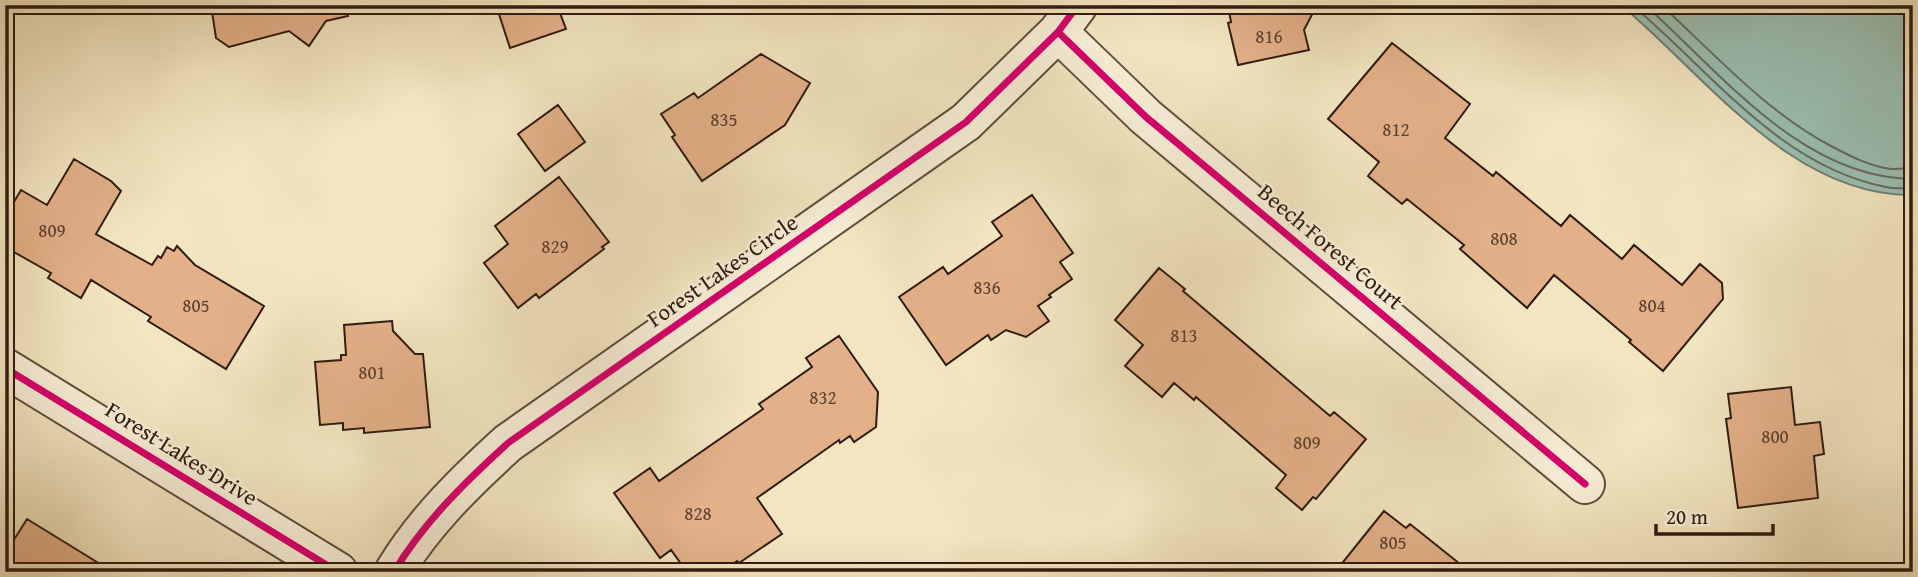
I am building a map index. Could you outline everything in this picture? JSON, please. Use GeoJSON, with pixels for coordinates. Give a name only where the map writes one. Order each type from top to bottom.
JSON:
{"type":"FeatureCollection","features":[{"type":"Feature","properties":{"kind":"street","name":"Beech Forest Court"},"geometry":{"type":"LineString","coordinates":[[1068,19],[1146,117],[1585,484]]}},
{"type":"Feature","properties":{"kind":"street","name":"Forest Lakes Circle"},"geometry":{"type":"LineString","coordinates":[[394,572],[406,551],[470,478],[508,443],[966,122],[1068,19]]}},
{"type":"Feature","properties":{"kind":"street","name":"Forest Lakes Drive"},"geometry":{"type":"LineString","coordinates":[[5,368],[338,572]]}},
{"type":"Feature","properties":{"kind":"water"},"geometry":{"type":"Polygon","coordinates":[[[1621,5],[1913,5],[1913,195],[1869,190],[1828,176],[1790,154],[1753,127],[1621,5]]]}},
{"type":"Feature","properties":{"kind":"building"},"geometry":{"type":"Polygon","coordinates":[[[211,5],[346,5],[348,16],[326,21],[309,46],[289,31],[229,47],[216,38],[211,5]]]}},
{"type":"Feature","properties":{"kind":"building"},"geometry":{"type":"Polygon","coordinates":[[[496,5],[557,5],[566,29],[510,48],[496,5]]]}},
{"type":"Feature","properties":{"kind":"building"},"geometry":{"type":"Polygon","coordinates":[[[1228,5],[1317,5],[1304,30],[1309,50],[1238,65],[1228,23],[1231,22],[1228,5]]]}},
{"type":"Feature","properties":{"kind":"building"},"geometry":{"type":"Polygon","coordinates":[[[1392,43],[1470,104],[1445,138],[1493,176],[1496,172],[1561,226],[1570,215],[1622,259],[1634,245],[1682,285],[1700,264],[1722,283],[1723,299],[1663,371],[1629,342],[1631,340],[1554,275],[1527,308],[1460,249],[1464,245],[1407,199],[1402,204],[1368,176],[1379,162],[1328,119],[1392,43]]]}},
{"type":"Feature","properties":{"kind":"building"},"geometry":{"type":"Polygon","coordinates":[[[761,54],[810,83],[785,125],[702,181],[672,137],[675,135],[661,114],[694,93],[698,98],[761,54]]]}},
{"type":"Feature","properties":{"kind":"building"},"geometry":{"type":"Polygon","coordinates":[[[558,105],[585,142],[545,171],[518,134],[558,105]]]}},
{"type":"Feature","properties":{"kind":"building"},"geometry":{"type":"Polygon","coordinates":[[[74,159],[111,181],[121,191],[96,234],[152,265],[158,256],[161,258],[167,247],[174,251],[177,246],[195,265],[264,306],[226,369],[148,321],[151,317],[91,280],[81,298],[48,278],[51,273],[5,247],[5,217],[21,190],[47,205],[74,159]]]}},
{"type":"Feature","properties":{"kind":"building"},"geometry":{"type":"Polygon","coordinates":[[[559,177],[609,242],[602,247],[604,249],[539,298],[536,294],[518,308],[484,263],[508,244],[495,226],[559,177]]]}},
{"type":"Feature","properties":{"kind":"building"},"geometry":{"type":"Polygon","coordinates":[[[1032,195],[1073,253],[1060,262],[1072,279],[1038,306],[1049,321],[1026,337],[1006,330],[991,340],[988,335],[946,365],[899,297],[943,267],[948,274],[1002,236],[992,222],[1032,195]]]}},
{"type":"Feature","properties":{"kind":"building"},"geometry":{"type":"Polygon","coordinates":[[[1159,268],[1330,416],[1334,412],[1366,439],[1316,499],[1313,497],[1302,510],[1276,488],[1286,475],[1196,397],[1194,400],[1174,383],[1162,397],[1125,366],[1143,345],[1115,320],[1159,268]]]}},
{"type":"Feature","properties":{"kind":"building"},"geometry":{"type":"Polygon","coordinates":[[[392,321],[393,331],[415,354],[423,354],[430,427],[364,433],[364,428],[343,430],[343,423],[320,425],[315,362],[341,360],[341,355],[346,355],[344,325],[392,321]]]}},
{"type":"Feature","properties":{"kind":"building"},"geometry":{"type":"Polygon","coordinates":[[[839,336],[878,392],[876,427],[854,442],[850,436],[840,443],[839,440],[757,498],[782,534],[739,563],[737,561],[722,572],[687,572],[671,550],[660,558],[614,493],[650,468],[659,481],[763,409],[759,404],[812,367],[806,358],[839,336]]]}},
{"type":"Feature","properties":{"kind":"building"},"geometry":{"type":"Polygon","coordinates":[[[1791,387],[1795,425],[1820,422],[1824,454],[1814,456],[1818,498],[1738,508],[1726,419],[1731,418],[1728,394],[1791,387]]]}},
{"type":"Feature","properties":{"kind":"building"},"geometry":{"type":"Polygon","coordinates":[[[1384,511],[1406,528],[1410,524],[1470,572],[1335,572],[1384,511]]]}},
{"type":"Feature","properties":{"kind":"building"},"geometry":{"type":"Polygon","coordinates":[[[27,519],[113,572],[5,572],[5,554],[27,519]]]}},
{"type":"Feature","properties":{"kind":"cycle path"},"geometry":{"type":"LineString","coordinates":[[394,572],[446,503],[508,443],[966,122],[1058,32],[1078,5]]}},
{"type":"Feature","properties":{"kind":"cycle path"},"geometry":{"type":"LineString","coordinates":[[1058,32],[1146,117],[1585,484]]}},
{"type":"Feature","properties":{"kind":"cycle path"},"geometry":{"type":"LineString","coordinates":[[5,368],[338,572]]}}]}
